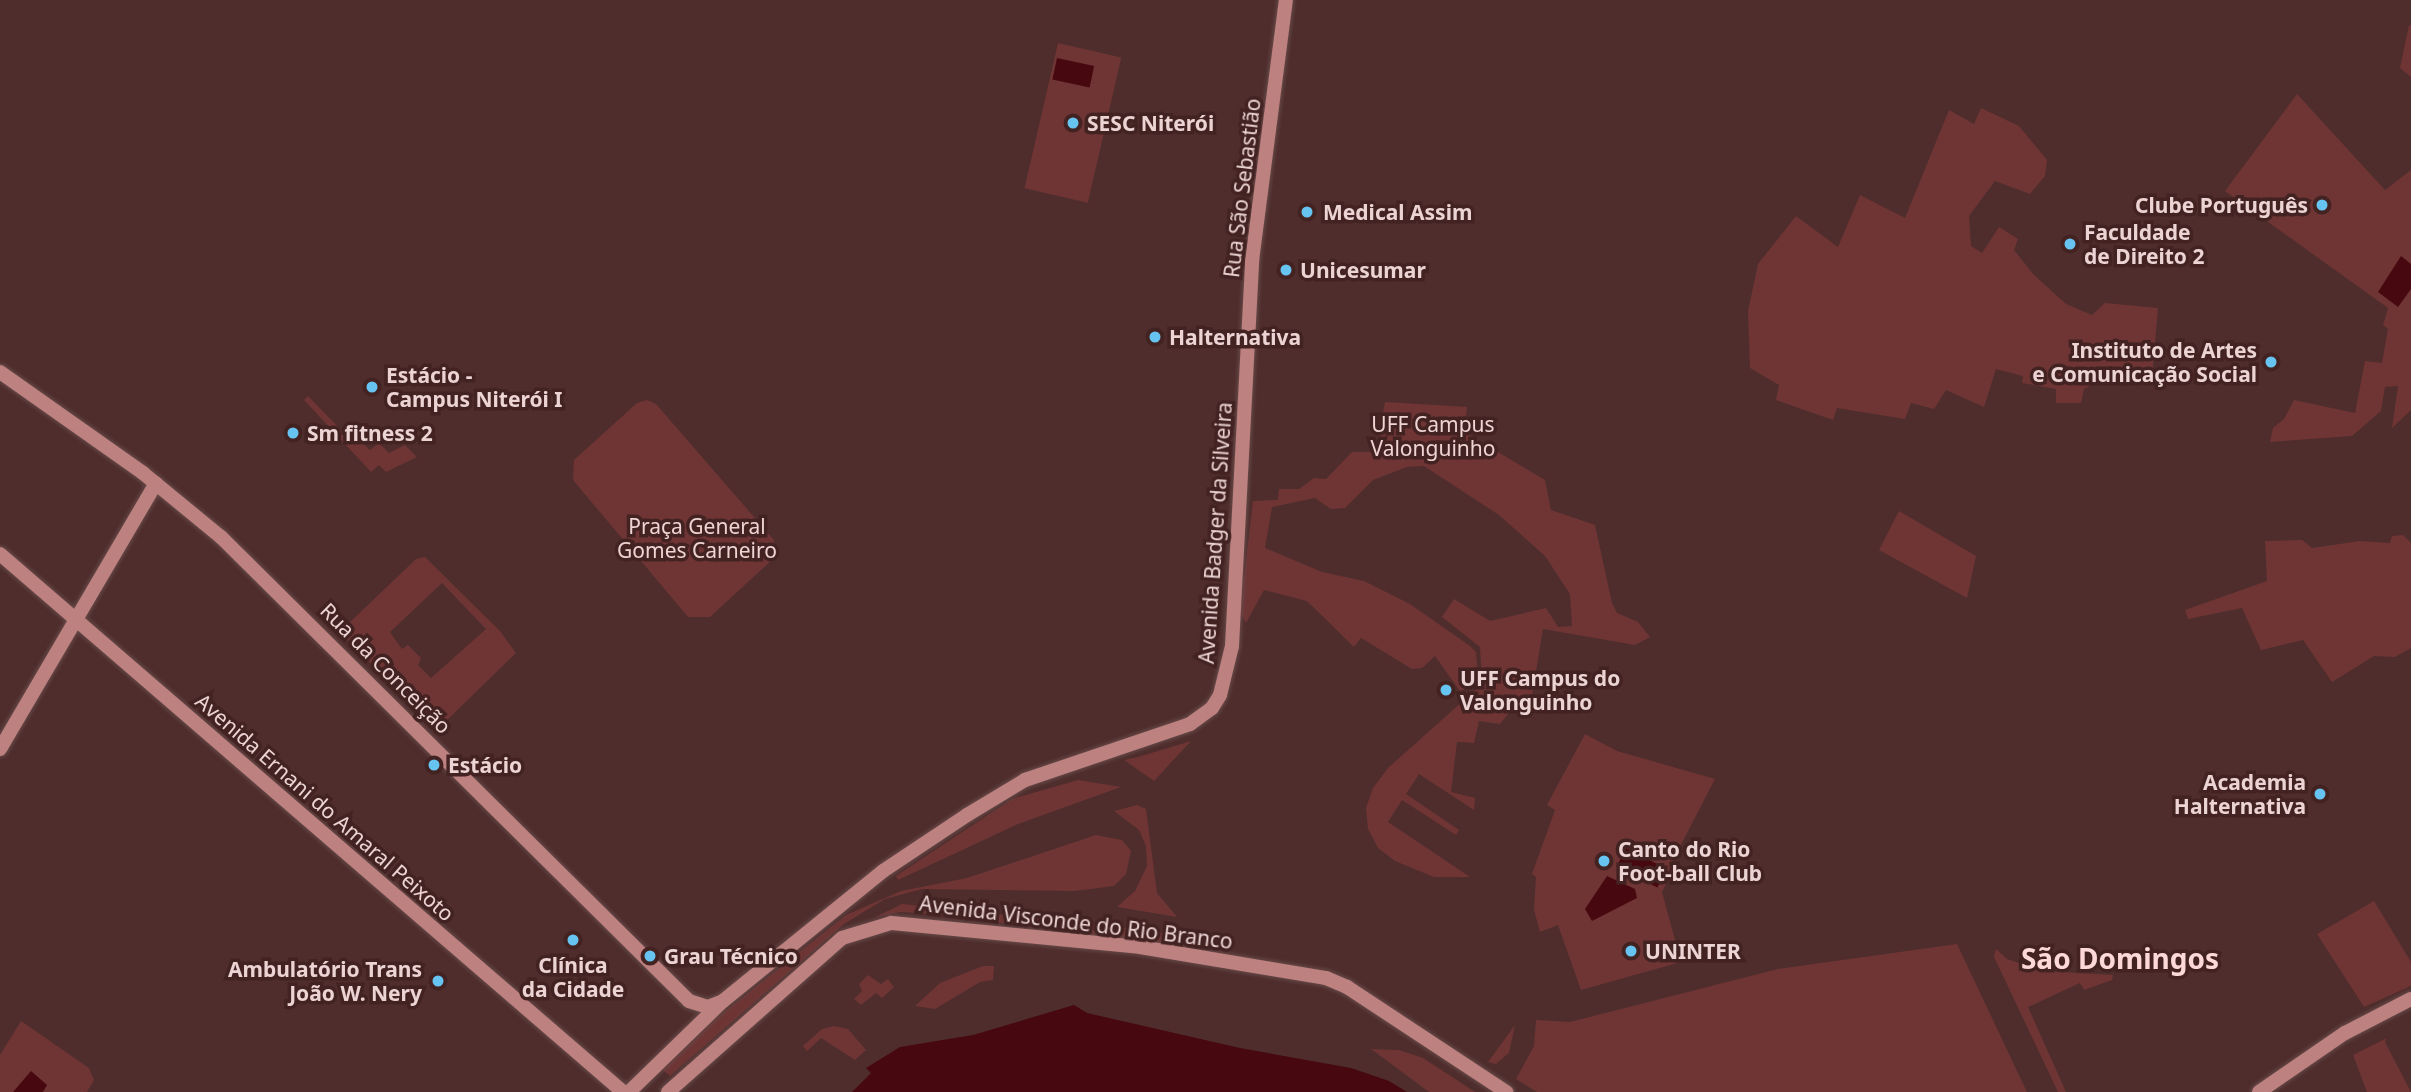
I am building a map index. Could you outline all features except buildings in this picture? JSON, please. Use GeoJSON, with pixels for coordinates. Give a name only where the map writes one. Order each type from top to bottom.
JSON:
{"type":"FeatureCollection","features":[{"type":"Feature","properties":{"kind":"main road","name":"Rua São Sebastião"},"geometry":{"type":"LineString","coordinates":[[1245,382],[1253,248],[1286,0]]}},
{"type":"Feature","properties":{"kind":"main road","name":"Rua da Conceição"},"geometry":{"type":"LineString","coordinates":[[0,372],[156,483],[221,537],[320,630],[689,1002],[708,1007],[723,1001]]}},
{"type":"Feature","properties":{"kind":"main road","name":"Avenida Badger da Silveira"},"geometry":{"type":"LineString","coordinates":[[723,1001],[883,871],[996,795],[1041,775],[1190,724],[1212,708],[1220,695],[1232,646],[1245,382]]}},
{"type":"Feature","properties":{"kind":"main road"},"geometry":{"type":"LineString","coordinates":[[0,749],[156,483]]}},
{"type":"Feature","properties":{"kind":"main road","name":"Avenida Ernani do Amaral Peixoto"},"geometry":{"type":"LineString","coordinates":[[0,554],[623,1092]]}},
{"type":"Feature","properties":{"kind":"main road","name":"Avenida Visconde do Rio Branco"},"geometry":{"type":"LineString","coordinates":[[668,1092],[842,938],[891,923],[1140,947],[1326,978],[1347,987],[1506,1092]]}},
{"type":"Feature","properties":{"kind":"main road"},"geometry":{"type":"LineString","coordinates":[[2259,1092],[2345,1034],[2411,999]]}},
{"type":"Feature","properties":{"kind":"main road"},"geometry":{"type":"LineString","coordinates":[[629,1092],[723,1001]]}},
{"type":"Feature","properties":{"kind":"green space"},"geometry":{"type":"Polygon","coordinates":[[[2409,25],[2411,26],[2411,77],[2400,68],[2409,25]]]}},
{"type":"Feature","properties":{"kind":"green space","name":"SESC Niterói"},"geometry":{"type":"Polygon","coordinates":[[[1058,43],[1121,58],[1088,203],[1024,188],[1058,43]]]}},
{"type":"Feature","properties":{"kind":"green space","name":"Clube Português"},"geometry":{"type":"Polygon","coordinates":[[[2297,94],[2385,190],[2411,170],[2411,410],[2392,428],[2398,386],[2385,387],[2381,411],[2352,436],[2270,442],[2273,428],[2284,419],[2294,400],[2355,413],[2365,361],[2382,363],[2388,329],[2383,325],[2388,308],[2225,191],[2297,94]]]}},
{"type":"Feature","properties":{"kind":"green space"},"geometry":{"type":"Polygon","coordinates":[[[1981,108],[2019,126],[2047,160],[2045,176],[2030,194],[1995,181],[1969,216],[1971,246],[1982,253],[1999,227],[2018,239],[2014,250],[2034,275],[2066,304],[2092,315],[2105,303],[2158,308],[2152,377],[2112,374],[2084,389],[2081,403],[2056,403],[2056,389],[2022,383],[2023,376],[1996,369],[1984,407],[1946,390],[1934,409],[1911,403],[1905,419],[1837,408],[1833,420],[1776,400],[1779,385],[1750,368],[1748,311],[1758,264],[1796,216],[1838,247],[1860,195],[1905,218],[1949,110],[1974,124],[1981,108]]]}},
{"type":"Feature","properties":{"kind":"green space"},"geometry":{"type":"Polygon","coordinates":[[[308,396],[347,436],[351,432],[370,450],[379,443],[389,453],[405,445],[417,457],[386,472],[379,465],[371,472],[304,400],[308,396]]]}},
{"type":"Feature","properties":{"kind":"green space","name":"Praça General Gomes Carneiro"},"geometry":{"type":"Polygon","coordinates":[[[647,400],[656,404],[774,540],[773,559],[710,617],[688,617],[573,480],[574,460],[637,403],[647,400]]]}},
{"type":"Feature","properties":{"kind":"green space","name":"UFF Campus Valonguinho"},"geometry":{"type":"Polygon","coordinates":[[[1385,402],[1467,407],[1464,432],[1545,480],[1551,510],[1595,525],[1612,603],[1617,613],[1638,622],[1650,637],[1635,645],[1543,629],[1532,696],[1517,703],[1500,724],[1479,721],[1474,743],[1457,742],[1451,792],[1475,798],[1474,810],[1419,774],[1406,794],[1459,830],[1456,835],[1402,800],[1388,822],[1470,877],[1434,877],[1395,861],[1378,848],[1368,829],[1366,808],[1373,788],[1388,768],[1482,684],[1480,647],[1442,617],[1454,599],[1490,621],[1546,608],[1558,627],[1572,626],[1570,594],[1545,556],[1499,515],[1424,466],[1407,467],[1373,480],[1345,508],[1331,509],[1315,498],[1272,507],[1265,548],[1322,572],[1364,581],[1410,604],[1470,646],[1476,652],[1478,675],[1471,686],[1460,691],[1435,656],[1422,668],[1412,669],[1361,638],[1354,647],[1307,601],[1264,590],[1246,623],[1240,612],[1253,501],[1278,500],[1279,489],[1299,489],[1314,478],[1326,479],[1352,452],[1376,452],[1385,402]]]}},
{"type":"Feature","properties":{"kind":"green space"},"geometry":{"type":"Polygon","coordinates":[[[1899,511],[1976,556],[1967,598],[1879,550],[1899,511]]]}},
{"type":"Feature","properties":{"kind":"green space"},"geometry":{"type":"Polygon","coordinates":[[[2403,535],[2411,543],[2411,648],[2395,657],[2374,656],[2332,682],[2303,640],[2261,650],[2242,608],[2188,619],[2185,610],[2267,581],[2265,541],[2302,540],[2312,548],[2360,541],[2390,543],[2392,536],[2403,535]]]}},
{"type":"Feature","properties":{"kind":"green space"},"geometry":{"type":"Polygon","coordinates":[[[425,557],[500,631],[516,653],[442,725],[430,724],[343,635],[347,625],[416,559],[425,557]],[[442,583],[390,632],[402,649],[408,645],[421,658],[418,665],[431,678],[486,629],[442,583]]]}},
{"type":"Feature","properties":{"kind":"green space","name":"Canto do Rio Foot-ball Club"},"geometry":{"type":"Polygon","coordinates":[[[1585,734],[1617,751],[1715,779],[1670,866],[1674,868],[1662,892],[1681,962],[1581,990],[1558,925],[1540,932],[1534,910],[1536,877],[1532,874],[1555,810],[1547,805],[1585,734]]]}},
{"type":"Feature","properties":{"kind":"green space"},"geometry":{"type":"Polygon","coordinates":[[[1191,741],[1154,781],[1124,760],[1138,757],[1191,741]]]}},
{"type":"Feature","properties":{"kind":"green space"},"geometry":{"type":"Polygon","coordinates":[[[1078,780],[1121,787],[1018,824],[898,880],[896,876],[1012,799],[1078,780]]]}},
{"type":"Feature","properties":{"kind":"green space"},"geometry":{"type":"Polygon","coordinates":[[[1137,805],[1146,809],[1157,893],[1177,917],[1117,907],[1135,891],[1147,866],[1146,846],[1139,830],[1114,811],[1137,805]]]}},
{"type":"Feature","properties":{"kind":"green space"},"geometry":{"type":"Polygon","coordinates":[[[1096,835],[1122,840],[1131,851],[1126,874],[1114,886],[1075,891],[922,889],[885,899],[844,924],[670,1076],[663,1070],[718,1017],[846,915],[901,891],[967,878],[1096,835]]]}},
{"type":"Feature","properties":{"kind":"green space"},"geometry":{"type":"Polygon","coordinates":[[[2374,901],[2411,962],[2411,986],[2364,1007],[2317,934],[2374,901]]]}},
{"type":"Feature","properties":{"kind":"green space"},"geometry":{"type":"Polygon","coordinates":[[[902,904],[1194,937],[1216,950],[932,914],[900,912],[875,917],[902,904]]]}},
{"type":"Feature","properties":{"kind":"green space"},"geometry":{"type":"Polygon","coordinates":[[[1957,944],[2027,1092],[1537,1092],[1516,1079],[1534,1046],[1536,1020],[1570,1022],[1778,969],[1957,944]]]}},
{"type":"Feature","properties":{"kind":"green space"},"geometry":{"type":"Polygon","coordinates":[[[1996,949],[2007,959],[2043,971],[2113,975],[2112,980],[2084,990],[2080,983],[2028,1007],[2066,1092],[2058,1092],[1994,957],[1996,949]]]}},
{"type":"Feature","properties":{"kind":"green space"},"geometry":{"type":"Polygon","coordinates":[[[983,966],[994,966],[993,980],[980,982],[935,1009],[915,1006],[940,983],[983,966]]]}},
{"type":"Feature","properties":{"kind":"green space"},"geometry":{"type":"Polygon","coordinates":[[[868,975],[881,984],[888,979],[894,987],[882,998],[876,993],[861,1005],[854,999],[862,991],[859,984],[868,975]]]}},
{"type":"Feature","properties":{"kind":"green space"},"geometry":{"type":"Polygon","coordinates":[[[21,1021],[89,1068],[94,1080],[87,1092],[0,1092],[0,1055],[21,1021]]]}},
{"type":"Feature","properties":{"kind":"green space"},"geometry":{"type":"Polygon","coordinates":[[[1515,1025],[1509,1053],[1496,1064],[1488,1062],[1515,1025]]]}},
{"type":"Feature","properties":{"kind":"green space"},"geometry":{"type":"Polygon","coordinates":[[[834,1026],[848,1029],[866,1050],[855,1060],[821,1038],[807,1051],[803,1046],[822,1029],[834,1026]]]}},
{"type":"Feature","properties":{"kind":"green space"},"geometry":{"type":"Polygon","coordinates":[[[2387,1038],[2385,1042],[2411,1092],[2367,1092],[2353,1055],[2387,1038]]]}},
{"type":"Feature","properties":{"kind":"green space"},"geometry":{"type":"Polygon","coordinates":[[[1371,1049],[1399,1050],[1423,1058],[1475,1092],[1429,1092],[1371,1049]]]}},
{"type":"Feature","properties":{"kind":"shaded area"},"geometry":{"type":"Polygon","coordinates":[[[1057,58],[1094,66],[1090,87],[1052,80],[1057,58]]]}},
{"type":"Feature","properties":{"kind":"shaded area"},"geometry":{"type":"Polygon","coordinates":[[[2401,256],[2411,264],[2411,289],[2398,307],[2378,292],[2401,256]]]}},
{"type":"Feature","properties":{"kind":"shaded area"},"geometry":{"type":"Polygon","coordinates":[[[1626,848],[1667,869],[1657,888],[1616,867],[1626,848]]]}},
{"type":"Feature","properties":{"kind":"shaded area"},"geometry":{"type":"Polygon","coordinates":[[[1607,876],[1635,889],[1637,898],[1592,921],[1585,909],[1607,876]]]}},
{"type":"Feature","properties":{"kind":"shaded area"},"geometry":{"type":"Polygon","coordinates":[[[1074,1005],[1087,1013],[1240,1048],[1351,1068],[1389,1081],[1407,1092],[852,1092],[871,1073],[866,1068],[900,1047],[973,1035],[1074,1005]]]}},
{"type":"Feature","properties":{"kind":"shaded area"},"geometry":{"type":"Polygon","coordinates":[[[31,1071],[47,1085],[43,1092],[13,1092],[31,1071]]]}},
{"type":"Feature","properties":{"kind":"place","name":"SESC Niterói"},"geometry":{"type":"Point","coordinates":[1073,123]}},
{"type":"Feature","properties":{"kind":"place","name":"Clube Português"},"geometry":{"type":"Point","coordinates":[2322,205]}},
{"type":"Feature","properties":{"kind":"place","name":"Medical Assim"},"geometry":{"type":"Point","coordinates":[1307,212]}},
{"type":"Feature","properties":{"kind":"place","name":"Faculdade de Direito 2"},"geometry":{"type":"Point","coordinates":[2070,244]}},
{"type":"Feature","properties":{"kind":"place","name":"Unicesumar"},"geometry":{"type":"Point","coordinates":[1286,270]}},
{"type":"Feature","properties":{"kind":"place","name":"Halternativa"},"geometry":{"type":"Point","coordinates":[1155,337]}},
{"type":"Feature","properties":{"kind":"place","name":"Instituto de Artes e Comunicação Social"},"geometry":{"type":"Point","coordinates":[2271,362]}},
{"type":"Feature","properties":{"kind":"place","name":"Estácio - Campus Niterói I"},"geometry":{"type":"Point","coordinates":[372,387]}},
{"type":"Feature","properties":{"kind":"place","name":"Sm fitness 2"},"geometry":{"type":"Point","coordinates":[293,433]}},
{"type":"Feature","properties":{"kind":"place","name":"UFF Campus do Valonguinho"},"geometry":{"type":"Point","coordinates":[1446,690]}},
{"type":"Feature","properties":{"kind":"place","name":"Estácio"},"geometry":{"type":"Point","coordinates":[434,765]}},
{"type":"Feature","properties":{"kind":"place","name":"Academia Halternativa"},"geometry":{"type":"Point","coordinates":[2320,794]}},
{"type":"Feature","properties":{"kind":"place","name":"Canto do Rio Foot-ball Club"},"geometry":{"type":"Point","coordinates":[1604,861]}},
{"type":"Feature","properties":{"kind":"place","name":"Clínica da Cidade"},"geometry":{"type":"Point","coordinates":[573,940]}},
{"type":"Feature","properties":{"kind":"place","name":"UNINTER"},"geometry":{"type":"Point","coordinates":[1631,951]}},
{"type":"Feature","properties":{"kind":"place","name":"Grau Técnico"},"geometry":{"type":"Point","coordinates":[650,956]}},
{"type":"Feature","properties":{"kind":"place","name":"Ambulatório Trans João W. Nery"},"geometry":{"type":"Point","coordinates":[438,981]}},
{"type":"Feature","properties":{"kind":"district","name":"São Domingos"},"geometry":{"type":"Point","coordinates":[2120,958]}}]}
